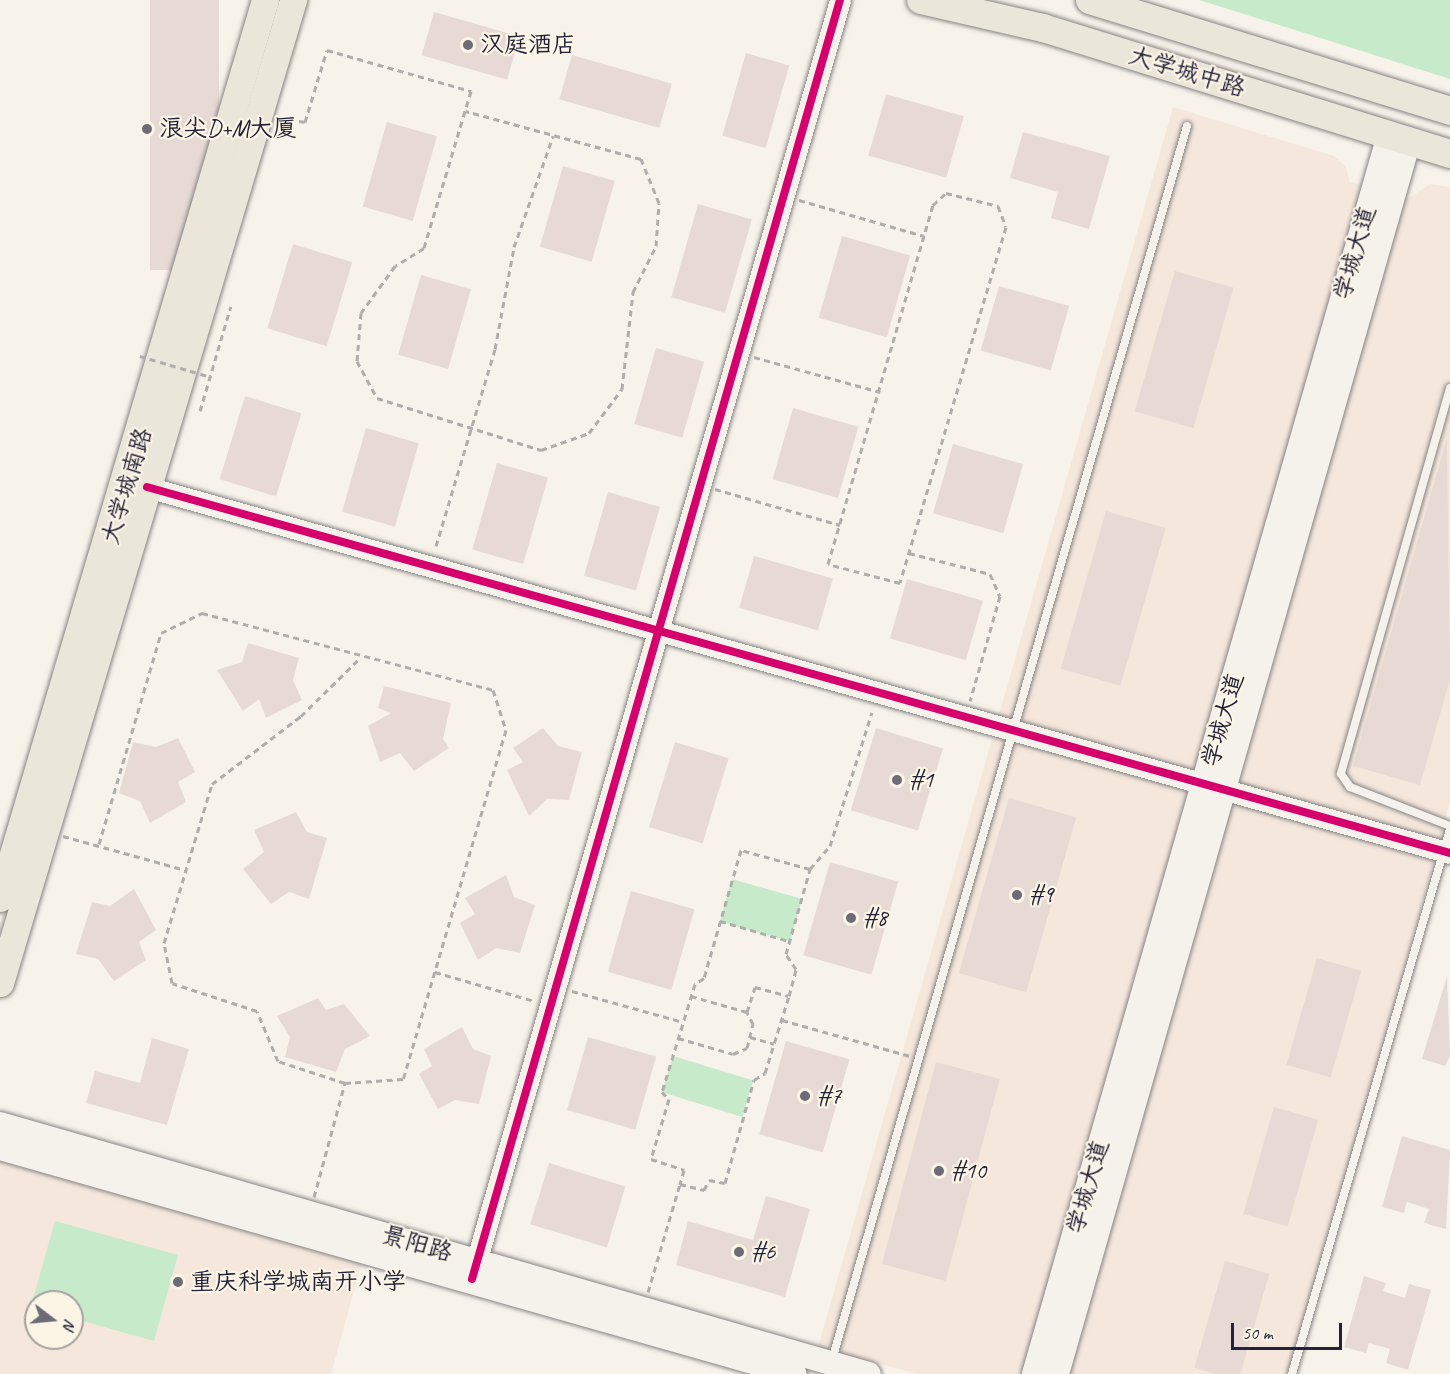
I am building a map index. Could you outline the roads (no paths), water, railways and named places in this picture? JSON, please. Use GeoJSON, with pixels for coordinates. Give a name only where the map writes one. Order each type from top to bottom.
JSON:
{"type":"FeatureCollection","features":[{"type":"Feature","properties":{"kind":"highway","name":"大学城中路"},"geometry":{"type":"LineString","coordinates":[[921,0],[1043,28],[1450,154]]}},
{"type":"Feature","properties":{"kind":"highway","name":"大学城中路"},"geometry":{"type":"LineString","coordinates":[[1090,0],[1450,111]]}},
{"type":"Feature","properties":{"kind":"main road","name":"大学城南路"},"geometry":{"type":"LineString","coordinates":[[0,898],[266,0]]}},
{"type":"Feature","properties":{"kind":"main road","name":"大学城南路"},"geometry":{"type":"LineString","coordinates":[[0,983],[43,831],[293,0]]}},
{"type":"Feature","properties":{"kind":"main road","name":"学城大道"},"geometry":{"type":"LineString","coordinates":[[1034,1374],[1213,787],[1399,138]]}},
{"type":"Feature","properties":{"kind":"main road","name":"学城大道"},"geometry":{"type":"LineString","coordinates":[[1057,1374],[1213,787]]}},
{"type":"Feature","properties":{"kind":"main road","name":"景阳路"},"geometry":{"type":"LineString","coordinates":[[0,1124],[310,1213],[474,1270],[795,1374]]}},
{"type":"Feature","properties":{"kind":"main road","name":"景阳路"},"geometry":{"type":"LineString","coordinates":[[0,1148],[474,1270],[644,1309],[869,1374]]}},
{"type":"Feature","properties":{"kind":"street"},"geometry":{"type":"LineString","coordinates":[[474,1270],[840,0]]}},
{"type":"Feature","properties":{"kind":"street"},"geometry":{"type":"LineString","coordinates":[[147,487],[1446,852]]}},
{"type":"Feature","properties":{"kind":"lane"},"geometry":{"type":"LineString","coordinates":[[831,1364],[1187,126]]}},
{"type":"Feature","properties":{"kind":"lane"},"geometry":{"type":"LineString","coordinates":[[1292,1374],[1446,852],[1450,828],[1350,787],[1341,774],[1450,388]]}},
{"type":"Feature","properties":{"kind":"place","name":"汉庭酒店"},"geometry":{"type":"Point","coordinates":[468,45]}},
{"type":"Feature","properties":{"kind":"place","name":"浪尖D+M大厦"},"geometry":{"type":"Point","coordinates":[147,129]}},
{"type":"Feature","properties":{"kind":"place","name":"#1"},"geometry":{"type":"Point","coordinates":[897,780]}},
{"type":"Feature","properties":{"kind":"place","name":"#9"},"geometry":{"type":"Point","coordinates":[1017,895]}},
{"type":"Feature","properties":{"kind":"place","name":"#8"},"geometry":{"type":"Point","coordinates":[851,918]}},
{"type":"Feature","properties":{"kind":"place","name":"#7"},"geometry":{"type":"Point","coordinates":[805,1096]}},
{"type":"Feature","properties":{"kind":"place","name":"#10"},"geometry":{"type":"Point","coordinates":[939,1171]}},
{"type":"Feature","properties":{"kind":"place","name":"#6"},"geometry":{"type":"Point","coordinates":[739,1252]}},
{"type":"Feature","properties":{"kind":"place","name":"重庆科学城南开小学"},"geometry":{"type":"Point","coordinates":[178,1282]}}]}
